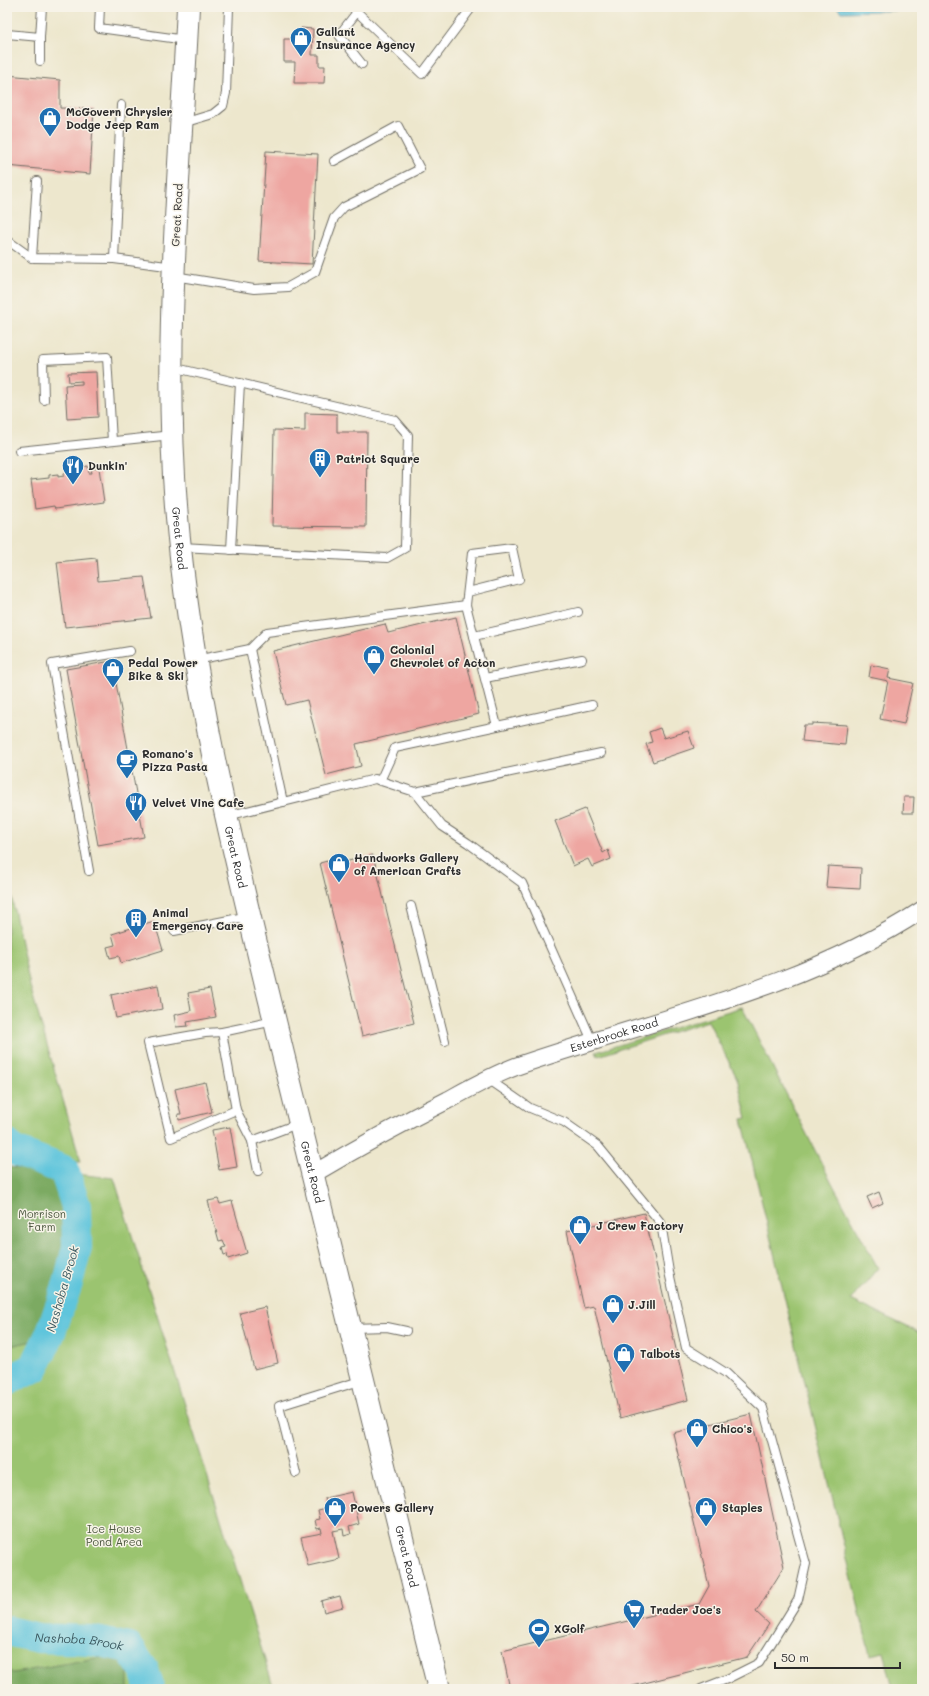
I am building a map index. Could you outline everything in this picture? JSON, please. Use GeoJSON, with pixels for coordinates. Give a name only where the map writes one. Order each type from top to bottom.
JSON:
{"type":"FeatureCollection","features":[{"type":"Feature","properties":{"kind":"main road","name":"Great Road"},"geometry":{"type":"LineString","coordinates":[[188,7],[174,272],[172,367],[176,504],[188,611],[211,747],[250,916],[439,1689]]}},
{"type":"Feature","properties":{"kind":"street","name":"Esterbrook Road"},"geometry":{"type":"LineString","coordinates":[[313,1174],[382,1133],[488,1079],[516,1067],[768,985],[826,962],[893,929],[922,910]]}},
{"type":"Feature","properties":{"kind":"lane"},"geometry":{"type":"LineString","coordinates":[[40,61],[42,7]]}},
{"type":"Feature","properties":{"kind":"lane"},"geometry":{"type":"LineString","coordinates":[[100,7],[99,28],[187,40]]}},
{"type":"Feature","properties":{"kind":"lane"},"geometry":{"type":"LineString","coordinates":[[182,123],[213,114],[223,106],[226,93],[229,7]]}},
{"type":"Feature","properties":{"kind":"lane"},"geometry":{"type":"LineString","coordinates":[[362,64],[339,36],[354,10],[422,74],[472,7]]}},
{"type":"Feature","properties":{"kind":"lane"},"geometry":{"type":"LineString","coordinates":[[7,34],[40,37]]}},
{"type":"Feature","properties":{"kind":"lane"},"geometry":{"type":"LineString","coordinates":[[114,259],[121,105]]}},
{"type":"Feature","properties":{"kind":"lane"},"geometry":{"type":"LineString","coordinates":[[7,240],[32,258],[114,259],[254,289],[288,287],[315,272],[334,218],[344,207],[420,169],[398,126],[334,161]]}},
{"type":"Feature","properties":{"kind":"lane"},"geometry":{"type":"LineString","coordinates":[[32,258],[37,181]]}},
{"type":"Feature","properties":{"kind":"lane"},"geometry":{"type":"LineString","coordinates":[[44,400],[43,360],[107,357],[112,441]]}},
{"type":"Feature","properties":{"kind":"lane"},"geometry":{"type":"LineString","coordinates":[[172,367],[395,420],[408,435],[405,548],[387,558],[181,547]]}},
{"type":"Feature","properties":{"kind":"lane"},"geometry":{"type":"LineString","coordinates":[[231,550],[240,383]]}},
{"type":"Feature","properties":{"kind":"lane"},"geometry":{"type":"LineString","coordinates":[[19,451],[173,435]]}},
{"type":"Feature","properties":{"kind":"lane"},"geometry":{"type":"LineString","coordinates":[[468,592],[519,579],[512,548],[472,553],[466,605],[497,726]]}},
{"type":"Feature","properties":{"kind":"lane"},"geometry":{"type":"LineString","coordinates":[[196,660],[250,649],[267,632],[466,605]]}},
{"type":"Feature","properties":{"kind":"lane"},"geometry":{"type":"LineString","coordinates":[[474,636],[578,612]]}},
{"type":"Feature","properties":{"kind":"lane"},"geometry":{"type":"LineString","coordinates":[[250,649],[283,802]]}},
{"type":"Feature","properties":{"kind":"lane"},"geometry":{"type":"LineString","coordinates":[[89,870],[52,664],[130,651]]}},
{"type":"Feature","properties":{"kind":"lane"},"geometry":{"type":"LineString","coordinates":[[485,678],[582,659]]}},
{"type":"Feature","properties":{"kind":"lane"},"geometry":{"type":"LineString","coordinates":[[380,780],[395,748],[592,705]]}},
{"type":"Feature","properties":{"kind":"lane"},"geometry":{"type":"LineString","coordinates":[[227,816],[375,779],[415,792],[601,754]]}},
{"type":"Feature","properties":{"kind":"lane"},"geometry":{"type":"LineString","coordinates":[[415,792],[442,826],[522,882],[593,1043]]}},
{"type":"Feature","properties":{"kind":"lane"},"geometry":{"type":"LineString","coordinates":[[411,906],[445,1041]]}},
{"type":"Feature","properties":{"kind":"lane"},"geometry":{"type":"LineString","coordinates":[[174,931],[250,916]]}},
{"type":"Feature","properties":{"kind":"lane"},"geometry":{"type":"LineString","coordinates":[[236,1110],[172,1138],[148,1043],[205,1033],[222,1032],[275,1021]]}},
{"type":"Feature","properties":{"kind":"lane"},"geometry":{"type":"LineString","coordinates":[[222,1032],[236,1110],[252,1141],[258,1171]]}},
{"type":"Feature","properties":{"kind":"lane"},"geometry":{"type":"LineString","coordinates":[[488,1079],[530,1108],[564,1122],[598,1146],[661,1223],[669,1272],[686,1348],[726,1373],[763,1408],[806,1564],[798,1600],[759,1663],[727,1679],[701,1689]]}},
{"type":"Feature","properties":{"kind":"lane"},"geometry":{"type":"LineString","coordinates":[[252,1141],[300,1122]]}},
{"type":"Feature","properties":{"kind":"lane"},"geometry":{"type":"LineString","coordinates":[[351,1328],[388,1327],[406,1331]]}},
{"type":"Feature","properties":{"kind":"lane"},"geometry":{"type":"LineString","coordinates":[[296,1473],[279,1406],[364,1380]]}},
{"type":"Feature","properties":{"kind":"green space"},"geometry":{"type":"Polygon","coordinates":[[[7,875],[30,986],[81,1162],[7,1159],[7,875]]]}},
{"type":"Feature","properties":{"kind":"green space"},"geometry":{"type":"Polygon","coordinates":[[[742,1007],[824,1168],[878,1268],[851,1300],[922,1334],[922,1689],[893,1689],[884,1652],[870,1655],[742,1119],[747,1118],[737,1078],[708,1021],[598,1056],[596,1052],[742,1007]]]}},
{"type":"Feature","properties":{"kind":"green space","name":"Ice House Pond Area"},"geometry":{"type":"Polygon","coordinates":[[[7,1167],[114,1178],[274,1689],[7,1689],[7,1167]]]}},
{"type":"Feature","properties":{"kind":"green space","name":"Morrison Farm"},"geometry":{"type":"Polygon","coordinates":[[[7,1167],[58,1172],[67,1212],[69,1254],[36,1340],[7,1347],[7,1167]]]}},
{"type":"Feature","properties":{"kind":"green space"},"geometry":{"type":"Polygon","coordinates":[[[124,1653],[128,1665],[128,1689],[7,1689],[7,1670],[13,1673],[124,1653]]]}},
{"type":"Feature","properties":{"kind":"water"},"geometry":{"type":"Polygon","coordinates":[[[837,7],[922,7],[922,10],[841,12],[837,7]]]}},
{"type":"Feature","properties":{"kind":"building","name":"Gallant Insurance Agency"},"geometry":{"type":"Polygon","coordinates":[[[301,28],[313,29],[312,55],[319,55],[319,66],[325,66],[324,83],[294,83],[295,62],[284,62],[284,39],[295,39],[295,35],[301,35],[301,28]]]}},
{"type":"Feature","properties":{"kind":"building","name":"McGovern Chrysler Dodge Jeep Ram"},"geometry":{"type":"Polygon","coordinates":[[[7,75],[60,80],[60,108],[94,109],[90,174],[7,166],[7,75]]]}},
{"type":"Feature","properties":{"kind":"building"},"geometry":{"type":"Polygon","coordinates":[[[266,151],[318,154],[312,264],[259,261],[266,151]]]}},
{"type":"Feature","properties":{"kind":"building"},"geometry":{"type":"Polygon","coordinates":[[[96,372],[98,417],[67,419],[65,385],[82,384],[82,381],[69,382],[68,373],[96,372]]]}},
{"type":"Feature","properties":{"kind":"building","name":"Patriot Square"},"geometry":{"type":"Polygon","coordinates":[[[305,413],[337,414],[337,432],[367,432],[366,527],[272,526],[274,430],[305,431],[305,413]]]}},
{"type":"Feature","properties":{"kind":"building"},"geometry":{"type":"Polygon","coordinates":[[[88,466],[89,473],[92,473],[91,469],[99,468],[104,502],[55,509],[54,506],[35,509],[31,480],[49,478],[49,475],[58,474],[58,477],[64,476],[64,473],[71,472],[72,476],[77,475],[76,468],[88,466]]]}},
{"type":"Feature","properties":{"kind":"building"},"geometry":{"type":"Polygon","coordinates":[[[96,558],[98,581],[144,577],[151,618],[65,627],[57,562],[96,558]]]}},
{"type":"Feature","properties":{"kind":"building","name":"Colonial Chevrolet of Acton"},"geometry":{"type":"Polygon","coordinates":[[[456,617],[479,714],[356,744],[361,766],[326,775],[307,700],[286,705],[273,651],[385,624],[388,633],[456,617]]]}},
{"type":"Feature","properties":{"kind":"building"},"geometry":{"type":"Polygon","coordinates":[[[112,661],[144,837],[98,845],[66,669],[112,661]]]}},
{"type":"Feature","properties":{"kind":"building"},"geometry":{"type":"Polygon","coordinates":[[[871,665],[890,669],[888,678],[913,683],[904,724],[880,719],[888,681],[869,677],[871,665]]]}},
{"type":"Feature","properties":{"kind":"building"},"geometry":{"type":"Polygon","coordinates":[[[812,723],[847,725],[845,745],[802,741],[804,725],[812,725],[812,723]]]}},
{"type":"Feature","properties":{"kind":"building"},"geometry":{"type":"Polygon","coordinates":[[[660,728],[664,738],[688,731],[694,748],[653,762],[646,744],[652,742],[649,732],[660,728]]]}},
{"type":"Feature","properties":{"kind":"building"},"geometry":{"type":"Polygon","coordinates":[[[904,797],[914,797],[913,813],[903,813],[904,797]]]}},
{"type":"Feature","properties":{"kind":"building"},"geometry":{"type":"Polygon","coordinates":[[[585,809],[603,853],[608,850],[611,859],[592,867],[588,859],[573,866],[555,821],[585,809]]]}},
{"type":"Feature","properties":{"kind":"building"},"geometry":{"type":"Polygon","coordinates":[[[373,855],[414,1023],[362,1036],[320,863],[327,861],[328,866],[373,855]]]}},
{"type":"Feature","properties":{"kind":"building"},"geometry":{"type":"Polygon","coordinates":[[[828,866],[861,868],[860,889],[826,887],[828,866]]]}},
{"type":"Feature","properties":{"kind":"building","name":"Animal Emergency Care"},"geometry":{"type":"Polygon","coordinates":[[[154,921],[163,950],[121,963],[119,956],[110,958],[107,947],[115,945],[112,934],[154,921]]]}},
{"type":"Feature","properties":{"kind":"building"},"geometry":{"type":"Polygon","coordinates":[[[158,985],[162,1009],[116,1018],[111,995],[158,985]]]}},
{"type":"Feature","properties":{"kind":"building"},"geometry":{"type":"Polygon","coordinates":[[[210,989],[216,1017],[187,1022],[188,1026],[176,1027],[174,1015],[191,1011],[188,993],[210,989]]]}},
{"type":"Feature","properties":{"kind":"building"},"geometry":{"type":"Polygon","coordinates":[[[205,1082],[212,1112],[179,1120],[178,1114],[181,1114],[175,1089],[205,1082]]]}},
{"type":"Feature","properties":{"kind":"building"},"geometry":{"type":"Polygon","coordinates":[[[230,1127],[237,1167],[219,1170],[212,1130],[230,1127]]]}},
{"type":"Feature","properties":{"kind":"building"},"geometry":{"type":"Polygon","coordinates":[[[879,1192],[883,1203],[872,1208],[867,1197],[879,1192]]]}},
{"type":"Feature","properties":{"kind":"building"},"geometry":{"type":"Polygon","coordinates":[[[218,1199],[220,1204],[232,1201],[247,1253],[228,1259],[227,1254],[224,1255],[222,1248],[226,1247],[223,1240],[219,1241],[208,1201],[218,1199]]]}},
{"type":"Feature","properties":{"kind":"building"},"geometry":{"type":"Polygon","coordinates":[[[644,1213],[688,1400],[620,1418],[594,1306],[584,1308],[567,1231],[644,1213]]]}},
{"type":"Feature","properties":{"kind":"building"},"geometry":{"type":"Polygon","coordinates":[[[265,1307],[278,1363],[254,1369],[240,1313],[265,1307]]]}},
{"type":"Feature","properties":{"kind":"building"},"geometry":{"type":"Polygon","coordinates":[[[751,1414],[784,1567],[756,1612],[769,1624],[747,1657],[621,1689],[510,1689],[502,1651],[699,1604],[709,1586],[673,1433],[751,1414]]]}},
{"type":"Feature","properties":{"kind":"building","name":"Powers Gallery"},"geometry":{"type":"Polygon","coordinates":[[[352,1492],[359,1524],[349,1527],[351,1534],[344,1536],[343,1529],[333,1531],[339,1559],[308,1566],[301,1537],[322,1533],[321,1528],[317,1529],[315,1520],[320,1519],[318,1510],[327,1508],[325,1498],[352,1492]]]}},
{"type":"Feature","properties":{"kind":"building"},"geometry":{"type":"Polygon","coordinates":[[[340,1596],[343,1607],[324,1612],[321,1601],[340,1596]]]}},
{"type":"Feature","properties":{"kind":"waterway","name":"Nashoba Brook"},"geometry":{"type":"LineString","coordinates":[[7,1144],[10,1149],[64,1170],[76,1206],[77,1247],[68,1283],[51,1332],[34,1368],[7,1381]]}},
{"type":"Feature","properties":{"kind":"waterway","name":"Nashoba Brook"},"geometry":{"type":"LineString","coordinates":[[7,1631],[39,1638],[91,1640],[129,1648],[144,1670],[150,1689]]}},
{"type":"Feature","properties":{"kind":"place","name":"Gallant Insurance Agency"},"geometry":{"type":"Point","coordinates":[301,58]}},
{"type":"Feature","properties":{"kind":"place","name":"McGovern Chrysler Dodge Jeep Ram"},"geometry":{"type":"Point","coordinates":[50,138]}},
{"type":"Feature","properties":{"kind":"place","name":"Patriot Square"},"geometry":{"type":"Point","coordinates":[320,478]}},
{"type":"Feature","properties":{"kind":"place","name":"Dunkin'"},"geometry":{"type":"Point","coordinates":[73,486]}},
{"type":"Feature","properties":{"kind":"place","name":"Colonial Chevrolet of Acton"},"geometry":{"type":"Point","coordinates":[374,676]}},
{"type":"Feature","properties":{"kind":"place","name":"Pedal Power Bike & Ski"},"geometry":{"type":"Point","coordinates":[113,688]}},
{"type":"Feature","properties":{"kind":"place","name":"Romano's Pizza Pasta"},"geometry":{"type":"Point","coordinates":[127,780]}},
{"type":"Feature","properties":{"kind":"place","name":"Velvet Vine Cafe"},"geometry":{"type":"Point","coordinates":[136,822]}},
{"type":"Feature","properties":{"kind":"place","name":"Handworks Gallery of American Crafts"},"geometry":{"type":"Point","coordinates":[339,884]}},
{"type":"Feature","properties":{"kind":"place","name":"Animal Emergency Care"},"geometry":{"type":"Point","coordinates":[136,938]}},
{"type":"Feature","properties":{"kind":"place","name":"J Crew Factory"},"geometry":{"type":"Point","coordinates":[580,1246]}},
{"type":"Feature","properties":{"kind":"place","name":"J.Jill"},"geometry":{"type":"Point","coordinates":[613,1324]}},
{"type":"Feature","properties":{"kind":"place","name":"Talbots"},"geometry":{"type":"Point","coordinates":[624,1374]}},
{"type":"Feature","properties":{"kind":"place","name":"Chico's"},"geometry":{"type":"Point","coordinates":[697,1448]}},
{"type":"Feature","properties":{"kind":"place","name":"Powers Gallery"},"geometry":{"type":"Point","coordinates":[335,1528]}},
{"type":"Feature","properties":{"kind":"place","name":"Staples"},"geometry":{"type":"Point","coordinates":[706,1528]}},
{"type":"Feature","properties":{"kind":"place","name":"Trader Joe's"},"geometry":{"type":"Point","coordinates":[634,1630]}},
{"type":"Feature","properties":{"kind":"place","name":"XGolf"},"geometry":{"type":"Point","coordinates":[539,1648]}}]}
